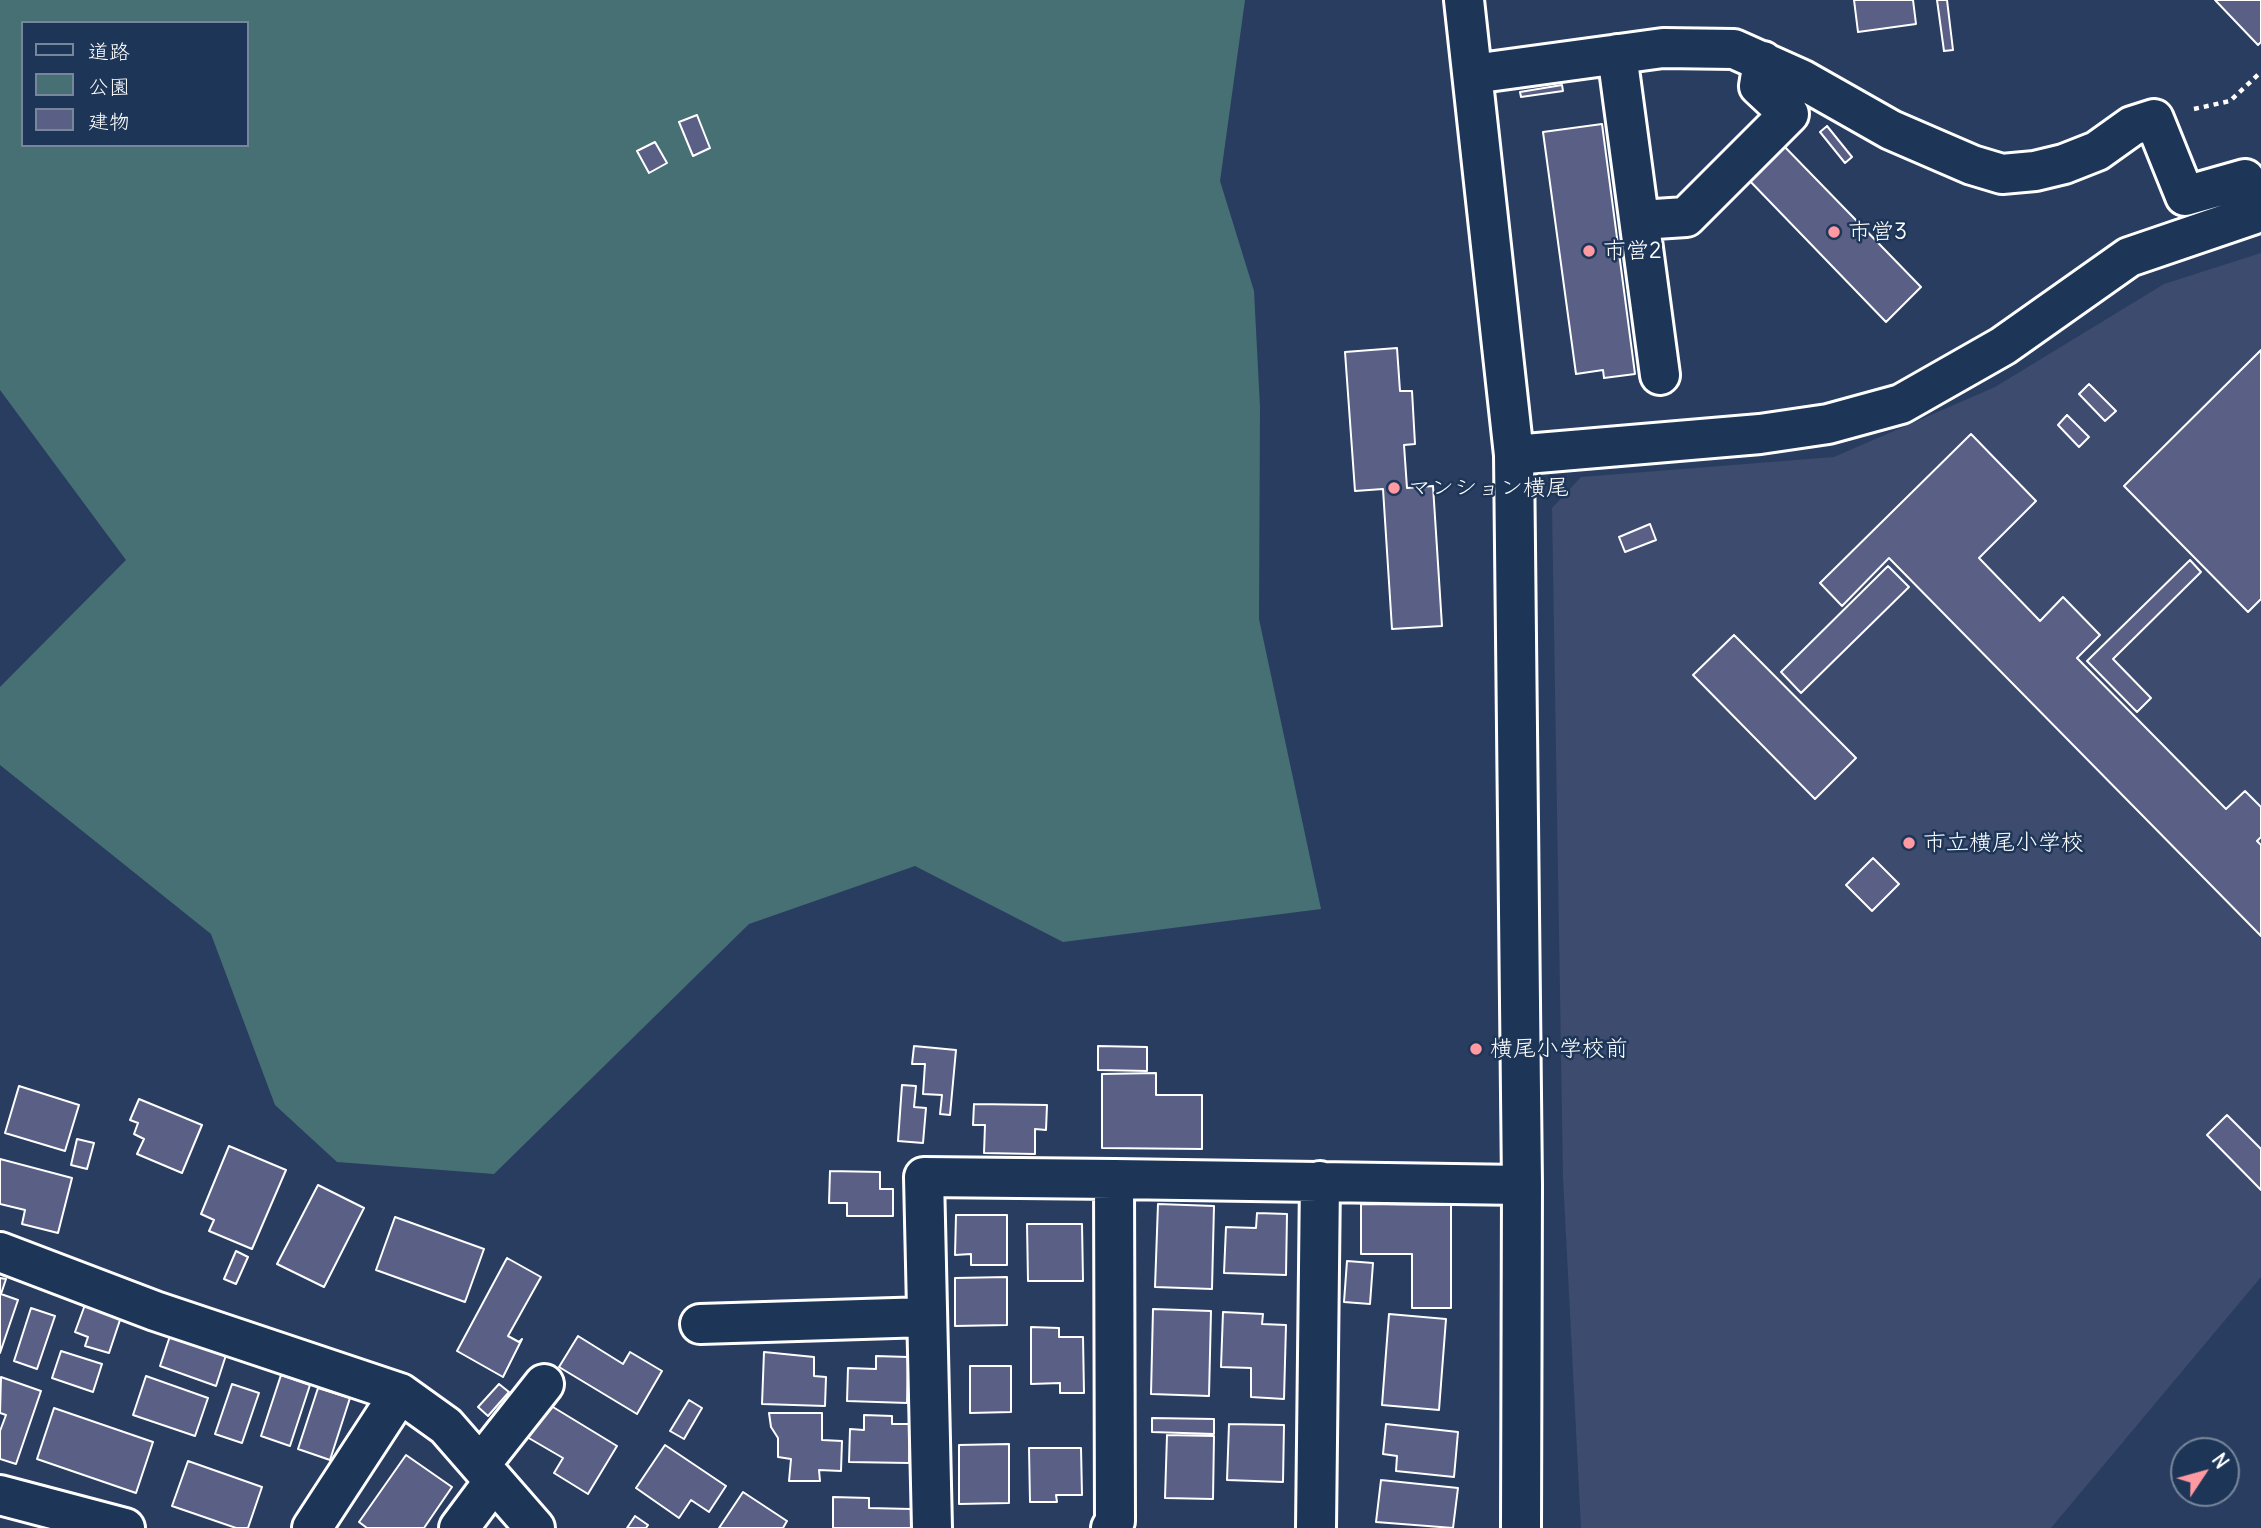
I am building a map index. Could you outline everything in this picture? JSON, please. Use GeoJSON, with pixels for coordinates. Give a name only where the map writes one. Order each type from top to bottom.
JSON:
{"type":"FeatureCollection","features":[{"type":"Feature","properties":{"kind":"street"},"geometry":{"type":"LineString","coordinates":[[1464,0],[1514,455],[1522,1185],[1521,1528]]}},
{"type":"Feature","properties":{"kind":"street"},"geometry":{"type":"LineString","coordinates":[[1473,74],[1617,54],[1706,47],[1734,49],[1763,61],[1891,130],[1972,165],[2002,174],[2035,171],[2064,164],[2097,151],[2132,125],[2154,119],[2185,196],[2245,179],[2260,213],[2129,257],[2003,346],[1901,404],[1828,424],[1760,434],[1514,455]]}},
{"type":"Feature","properties":{"kind":"street"},"geometry":{"type":"LineString","coordinates":[[1617,54],[1660,375]]}},
{"type":"Feature","properties":{"kind":"street"},"geometry":{"type":"LineString","coordinates":[[1640,220],[1686,217],[1788,114],[1759,86],[1763,61]]}},
{"type":"Feature","properties":{"kind":"street"},"geometry":{"type":"LineString","coordinates":[[932,1528],[924,1177],[1522,1185]]}},
{"type":"Feature","properties":{"kind":"street"},"geometry":{"type":"LineString","coordinates":[[1111,1528],[1115,1521],[1114,1180]]}},
{"type":"Feature","properties":{"kind":"street"},"geometry":{"type":"LineString","coordinates":[[1316,1528],[1320,1181]]}},
{"type":"Feature","properties":{"kind":"street"},"geometry":{"type":"LineString","coordinates":[[0,1252],[155,1311],[400,1393],[446,1426],[535,1528]]}},
{"type":"Feature","properties":{"kind":"street"},"geometry":{"type":"LineString","coordinates":[[700,1324],[927,1317]]}},
{"type":"Feature","properties":{"kind":"street"},"geometry":{"type":"LineString","coordinates":[[459,1528],[487,1473],[544,1384]]}},
{"type":"Feature","properties":{"kind":"street"},"geometry":{"type":"LineString","coordinates":[[312,1528],[400,1393]]}},
{"type":"Feature","properties":{"kind":"street"},"geometry":{"type":"LineString","coordinates":[[0,1495],[125,1528]]}},
{"type":"Feature","properties":{"kind":"path"},"geometry":{"type":"LineString","coordinates":[[2154,119],[2230,101],[2261,72]]}},
{"type":"Feature","properties":{"kind":"shaded area","name":"市立横尾小学校"},"geometry":{"type":"Polygon","coordinates":[[[2261,253],[2261,1277],[2051,1528],[1581,1528],[1563,1177],[1552,508],[1581,477],[1834,457],[1995,387],[2164,284],[2261,253]]]}},
{"type":"Feature","properties":{"kind":"green space"},"geometry":{"type":"Polygon","coordinates":[[[0,0],[1245,0],[1220,181],[1254,291],[1260,407],[1259,619],[1321,909],[1063,942],[915,866],[749,924],[494,1174],[337,1162],[275,1105],[211,934],[0,765],[0,687],[126,560],[0,390],[0,0]]]}},
{"type":"Feature","properties":{"kind":"building"},"geometry":{"type":"Polygon","coordinates":[[[1854,0],[1913,0],[1916,24],[1858,32],[1854,0]]]}},
{"type":"Feature","properties":{"kind":"building"},"geometry":{"type":"Polygon","coordinates":[[[1937,0],[1947,0],[1953,50],[1944,51],[1937,0]]]}},
{"type":"Feature","properties":{"kind":"building"},"geometry":{"type":"Polygon","coordinates":[[[2215,0],[2261,0],[2261,42],[2258,45],[2215,0]]]}},
{"type":"Feature","properties":{"kind":"building"},"geometry":{"type":"Polygon","coordinates":[[[1562,85],[1563,91],[1521,97],[1520,92],[1562,85]]]}},
{"type":"Feature","properties":{"kind":"building"},"geometry":{"type":"Polygon","coordinates":[[[697,115],[710,148],[693,156],[679,122],[697,115]]]}},
{"type":"Feature","properties":{"kind":"building","name":"市営2"},"geometry":{"type":"Polygon","coordinates":[[[1602,124],[1635,374],[1604,378],[1603,370],[1576,374],[1543,132],[1602,124]]]}},
{"type":"Feature","properties":{"kind":"building"},"geometry":{"type":"Polygon","coordinates":[[[1827,126],[1852,157],[1845,163],[1820,132],[1827,126]]]}},
{"type":"Feature","properties":{"kind":"building"},"geometry":{"type":"Polygon","coordinates":[[[655,142],[667,163],[649,173],[637,151],[655,142]]]}},
{"type":"Feature","properties":{"kind":"building","name":"市営3"},"geometry":{"type":"Polygon","coordinates":[[[1781,143],[1921,287],[1886,322],[1746,177],[1781,143]]]}},
{"type":"Feature","properties":{"kind":"building","name":"マンション横尾"},"geometry":{"type":"Polygon","coordinates":[[[1397,348],[1400,391],[1412,391],[1415,444],[1404,445],[1407,488],[1433,486],[1442,626],[1392,629],[1383,489],[1355,491],[1345,352],[1397,348]]]}},
{"type":"Feature","properties":{"kind":"building"},"geometry":{"type":"Polygon","coordinates":[[[2261,350],[2261,599],[2248,612],[2124,486],[2261,350]]]}},
{"type":"Feature","properties":{"kind":"building"},"geometry":{"type":"Polygon","coordinates":[[[2089,384],[2116,411],[2105,421],[2079,394],[2089,384]]]}},
{"type":"Feature","properties":{"kind":"building"},"geometry":{"type":"Polygon","coordinates":[[[2067,415],[2089,437],[2079,447],[2058,425],[2067,415]]]}},
{"type":"Feature","properties":{"kind":"building"},"geometry":{"type":"Polygon","coordinates":[[[1971,434],[2036,501],[1979,558],[2040,621],[2063,597],[2100,635],[2077,658],[2226,809],[2245,791],[2261,807],[2261,837],[2257,841],[2261,845],[2261,936],[1889,558],[1842,606],[1820,583],[1971,434]]]}},
{"type":"Feature","properties":{"kind":"building"},"geometry":{"type":"Polygon","coordinates":[[[1650,524],[1656,540],[1625,552],[1619,537],[1650,524]]]}},
{"type":"Feature","properties":{"kind":"building"},"geometry":{"type":"Polygon","coordinates":[[[2190,560],[2201,572],[2113,659],[2151,698],[2137,712],[2087,661],[2190,560]]]}},
{"type":"Feature","properties":{"kind":"building"},"geometry":{"type":"Polygon","coordinates":[[[1888,566],[1909,587],[1801,693],[1781,672],[1888,566]]]}},
{"type":"Feature","properties":{"kind":"building"},"geometry":{"type":"Polygon","coordinates":[[[1734,635],[1856,758],[1815,799],[1693,675],[1734,635]]]}},
{"type":"Feature","properties":{"kind":"building"},"geometry":{"type":"Polygon","coordinates":[[[1873,858],[1899,884],[1872,911],[1846,885],[1873,858]]]}},
{"type":"Feature","properties":{"kind":"building"},"geometry":{"type":"Polygon","coordinates":[[[914,1046],[956,1050],[950,1115],[940,1114],[942,1095],[923,1094],[925,1064],[912,1064],[914,1046]]]}},
{"type":"Feature","properties":{"kind":"building"},"geometry":{"type":"Polygon","coordinates":[[[1098,1046],[1147,1047],[1147,1071],[1098,1070],[1098,1046]]]}},
{"type":"Feature","properties":{"kind":"building"},"geometry":{"type":"Polygon","coordinates":[[[1156,1073],[1156,1095],[1202,1095],[1202,1149],[1102,1148],[1102,1074],[1156,1073]]]}},
{"type":"Feature","properties":{"kind":"building"},"geometry":{"type":"Polygon","coordinates":[[[902,1085],[916,1086],[914,1107],[926,1108],[923,1143],[898,1141],[902,1085]]]}},
{"type":"Feature","properties":{"kind":"building"},"geometry":{"type":"Polygon","coordinates":[[[19,1086],[79,1105],[65,1151],[5,1133],[19,1086]]]}},
{"type":"Feature","properties":{"kind":"building"},"geometry":{"type":"Polygon","coordinates":[[[139,1099],[202,1125],[182,1173],[137,1154],[144,1139],[134,1134],[138,1123],[130,1120],[139,1099]]]}},
{"type":"Feature","properties":{"kind":"building"},"geometry":{"type":"Polygon","coordinates":[[[974,1104],[1047,1105],[1046,1130],[1035,1129],[1035,1154],[984,1153],[985,1125],[973,1125],[974,1104]]]}},
{"type":"Feature","properties":{"kind":"building"},"geometry":{"type":"Polygon","coordinates":[[[2227,1115],[2261,1149],[2261,1190],[2207,1135],[2227,1115]]]}},
{"type":"Feature","properties":{"kind":"building"},"geometry":{"type":"Polygon","coordinates":[[[77,1139],[94,1143],[87,1169],[71,1165],[77,1139]]]}},
{"type":"Feature","properties":{"kind":"building"},"geometry":{"type":"Polygon","coordinates":[[[229,1146],[286,1170],[252,1249],[209,1231],[214,1220],[201,1214],[229,1146]]]}},
{"type":"Feature","properties":{"kind":"building"},"geometry":{"type":"Polygon","coordinates":[[[0,1159],[72,1178],[58,1233],[22,1224],[25,1210],[0,1204],[0,1159]]]}},
{"type":"Feature","properties":{"kind":"building"},"geometry":{"type":"Polygon","coordinates":[[[830,1171],[880,1172],[880,1189],[893,1189],[893,1216],[847,1216],[847,1203],[829,1203],[830,1171]]]}},
{"type":"Feature","properties":{"kind":"building"},"geometry":{"type":"Polygon","coordinates":[[[318,1185],[364,1208],[324,1287],[277,1264],[318,1185]]]}},
{"type":"Feature","properties":{"kind":"building"},"geometry":{"type":"Polygon","coordinates":[[[1158,1204],[1214,1206],[1212,1289],[1155,1287],[1158,1204]]]}},
{"type":"Feature","properties":{"kind":"building"},"geometry":{"type":"Polygon","coordinates":[[[1361,1204],[1451,1205],[1451,1308],[1412,1308],[1412,1254],[1361,1254],[1361,1204]]]}},
{"type":"Feature","properties":{"kind":"building"},"geometry":{"type":"Polygon","coordinates":[[[1257,1213],[1287,1214],[1286,1275],[1224,1273],[1226,1227],[1256,1228],[1257,1213]]]}},
{"type":"Feature","properties":{"kind":"building"},"geometry":{"type":"Polygon","coordinates":[[[956,1215],[1007,1215],[1007,1265],[971,1265],[971,1254],[955,1255],[956,1215]]]}},
{"type":"Feature","properties":{"kind":"building"},"geometry":{"type":"Polygon","coordinates":[[[395,1217],[484,1249],[465,1302],[376,1270],[395,1217]]]}},
{"type":"Feature","properties":{"kind":"building"},"geometry":{"type":"Polygon","coordinates":[[[1027,1224],[1082,1224],[1083,1281],[1028,1281],[1027,1224]]]}},
{"type":"Feature","properties":{"kind":"building"},"geometry":{"type":"Polygon","coordinates":[[[236,1251],[248,1257],[236,1284],[224,1279],[236,1251]]]}},
{"type":"Feature","properties":{"kind":"building"},"geometry":{"type":"Polygon","coordinates":[[[507,1258],[541,1277],[508,1336],[519,1342],[522,1339],[503,1377],[457,1351],[507,1258]]]}},
{"type":"Feature","properties":{"kind":"building"},"geometry":{"type":"Polygon","coordinates":[[[1347,1261],[1373,1263],[1370,1304],[1344,1302],[1347,1261]]]}},
{"type":"Feature","properties":{"kind":"building"},"geometry":{"type":"Polygon","coordinates":[[[1007,1277],[1007,1325],[955,1326],[955,1278],[1007,1277]]]}},
{"type":"Feature","properties":{"kind":"building"},"geometry":{"type":"Polygon","coordinates":[[[0,1278],[6,1279],[1,1294],[18,1300],[0,1353],[0,1278]]]}},
{"type":"Feature","properties":{"kind":"building"},"geometry":{"type":"Polygon","coordinates":[[[86,1302],[122,1314],[109,1353],[85,1346],[88,1337],[75,1332],[86,1302]]]}},
{"type":"Feature","properties":{"kind":"building"},"geometry":{"type":"Polygon","coordinates":[[[31,1308],[55,1316],[37,1369],[14,1361],[31,1308]]]}},
{"type":"Feature","properties":{"kind":"building"},"geometry":{"type":"Polygon","coordinates":[[[1153,1309],[1211,1311],[1209,1396],[1151,1394],[1153,1309]]]}},
{"type":"Feature","properties":{"kind":"building"},"geometry":{"type":"Polygon","coordinates":[[[1223,1312],[1263,1314],[1262,1324],[1286,1325],[1284,1399],[1251,1397],[1251,1368],[1221,1367],[1223,1312]]]}},
{"type":"Feature","properties":{"kind":"building"},"geometry":{"type":"Polygon","coordinates":[[[1389,1314],[1446,1319],[1439,1410],[1382,1405],[1389,1314]]]}},
{"type":"Feature","properties":{"kind":"building"},"geometry":{"type":"Polygon","coordinates":[[[1031,1327],[1059,1328],[1059,1337],[1083,1337],[1084,1393],[1060,1393],[1060,1383],[1031,1384],[1031,1327]]]}},
{"type":"Feature","properties":{"kind":"building"},"geometry":{"type":"Polygon","coordinates":[[[171,1333],[227,1352],[216,1386],[160,1366],[171,1333]]]}},
{"type":"Feature","properties":{"kind":"building"},"geometry":{"type":"Polygon","coordinates":[[[578,1336],[623,1364],[630,1352],[662,1371],[637,1414],[559,1367],[578,1336]]]}},
{"type":"Feature","properties":{"kind":"building"},"geometry":{"type":"Polygon","coordinates":[[[61,1351],[102,1364],[93,1392],[52,1378],[61,1351]]]}},
{"type":"Feature","properties":{"kind":"building"},"geometry":{"type":"Polygon","coordinates":[[[764,1352],[814,1357],[814,1376],[826,1377],[825,1406],[762,1404],[764,1352]]]}},
{"type":"Feature","properties":{"kind":"building"},"geometry":{"type":"Polygon","coordinates":[[[876,1356],[908,1357],[907,1403],[847,1401],[848,1368],[876,1369],[876,1356]]]}},
{"type":"Feature","properties":{"kind":"building"},"geometry":{"type":"Polygon","coordinates":[[[970,1366],[1011,1366],[1011,1412],[970,1413],[970,1366]]]}},
{"type":"Feature","properties":{"kind":"building"},"geometry":{"type":"Polygon","coordinates":[[[281,1375],[310,1385],[290,1446],[261,1436],[281,1375]]]}},
{"type":"Feature","properties":{"kind":"building"},"geometry":{"type":"Polygon","coordinates":[[[146,1376],[208,1398],[195,1436],[133,1415],[146,1376]]]}},
{"type":"Feature","properties":{"kind":"building"},"geometry":{"type":"Polygon","coordinates":[[[1,1377],[41,1391],[16,1464],[0,1459],[0,1431],[6,1415],[0,1413],[1,1377]]]}},
{"type":"Feature","properties":{"kind":"building"},"geometry":{"type":"Polygon","coordinates":[[[232,1384],[259,1393],[242,1443],[215,1434],[232,1384]]]}},
{"type":"Feature","properties":{"kind":"building"},"geometry":{"type":"Polygon","coordinates":[[[499,1384],[509,1392],[488,1416],[478,1407],[499,1384]]]}},
{"type":"Feature","properties":{"kind":"building"},"geometry":{"type":"Polygon","coordinates":[[[318,1388],[350,1398],[330,1460],[298,1449],[318,1388]]]}},
{"type":"Feature","properties":{"kind":"building"},"geometry":{"type":"Polygon","coordinates":[[[689,1400],[702,1408],[684,1439],[670,1431],[689,1400]]]}},
{"type":"Feature","properties":{"kind":"building"},"geometry":{"type":"Polygon","coordinates":[[[548,1404],[617,1446],[588,1494],[554,1473],[563,1458],[527,1437],[548,1404]]]}},
{"type":"Feature","properties":{"kind":"building"},"geometry":{"type":"Polygon","coordinates":[[[54,1408],[153,1442],[136,1493],[37,1459],[54,1408]]]}},
{"type":"Feature","properties":{"kind":"building"},"geometry":{"type":"Polygon","coordinates":[[[769,1413],[822,1413],[822,1440],[842,1441],[841,1471],[819,1470],[820,1481],[789,1481],[791,1459],[778,1457],[778,1438],[771,1427],[769,1413]]]}},
{"type":"Feature","properties":{"kind":"building"},"geometry":{"type":"Polygon","coordinates":[[[864,1415],[892,1416],[892,1424],[910,1424],[909,1463],[849,1462],[850,1429],[864,1430],[864,1415]]]}},
{"type":"Feature","properties":{"kind":"building"},"geometry":{"type":"Polygon","coordinates":[[[1152,1418],[1214,1419],[1214,1434],[1152,1432],[1152,1418]]]}},
{"type":"Feature","properties":{"kind":"building"},"geometry":{"type":"Polygon","coordinates":[[[1229,1424],[1284,1425],[1283,1482],[1227,1480],[1229,1424]]]}},
{"type":"Feature","properties":{"kind":"building"},"geometry":{"type":"Polygon","coordinates":[[[1386,1424],[1458,1432],[1454,1477],[1396,1471],[1397,1456],[1383,1454],[1386,1424]]]}},
{"type":"Feature","properties":{"kind":"building"},"geometry":{"type":"Polygon","coordinates":[[[1167,1435],[1214,1436],[1213,1499],[1165,1498],[1167,1435]]]}},
{"type":"Feature","properties":{"kind":"building"},"geometry":{"type":"Polygon","coordinates":[[[1009,1444],[1009,1503],[959,1504],[959,1445],[1009,1444]]]}},
{"type":"Feature","properties":{"kind":"building"},"geometry":{"type":"Polygon","coordinates":[[[665,1445],[726,1486],[709,1512],[691,1500],[679,1518],[636,1488],[665,1445]]]}},
{"type":"Feature","properties":{"kind":"building"},"geometry":{"type":"Polygon","coordinates":[[[1029,1448],[1081,1448],[1082,1495],[1056,1495],[1057,1502],[1030,1502],[1029,1448]]]}},
{"type":"Feature","properties":{"kind":"building"},"geometry":{"type":"Polygon","coordinates":[[[406,1455],[452,1487],[424,1528],[367,1528],[359,1522],[406,1455]]]}},
{"type":"Feature","properties":{"kind":"building"},"geometry":{"type":"Polygon","coordinates":[[[188,1461],[262,1487],[248,1528],[236,1528],[172,1506],[188,1461]]]}},
{"type":"Feature","properties":{"kind":"building"},"geometry":{"type":"Polygon","coordinates":[[[1381,1480],[1458,1488],[1453,1528],[1376,1522],[1381,1480]]]}},
{"type":"Feature","properties":{"kind":"building"},"geometry":{"type":"Polygon","coordinates":[[[743,1492],[787,1521],[783,1528],[719,1528],[743,1492]]]}},
{"type":"Feature","properties":{"kind":"building"},"geometry":{"type":"Polygon","coordinates":[[[833,1497],[869,1498],[869,1508],[911,1509],[911,1528],[833,1528],[833,1497]]]}},
{"type":"Feature","properties":{"kind":"building"},"geometry":{"type":"Polygon","coordinates":[[[635,1516],[648,1525],[646,1528],[627,1528],[635,1516]]]}},
{"type":"Feature","properties":{"kind":"place","name":"市営3"},"geometry":{"type":"Point","coordinates":[1834,232]}},
{"type":"Feature","properties":{"kind":"place","name":"市営2"},"geometry":{"type":"Point","coordinates":[1589,251]}},
{"type":"Feature","properties":{"kind":"place","name":"マンション横尾"},"geometry":{"type":"Point","coordinates":[1394,488]}},
{"type":"Feature","properties":{"kind":"place","name":"市立横尾小学校"},"geometry":{"type":"Point","coordinates":[1909,843]}},
{"type":"Feature","properties":{"kind":"place","name":"横尾小学校前"},"geometry":{"type":"Point","coordinates":[1476,1049]}}]}
